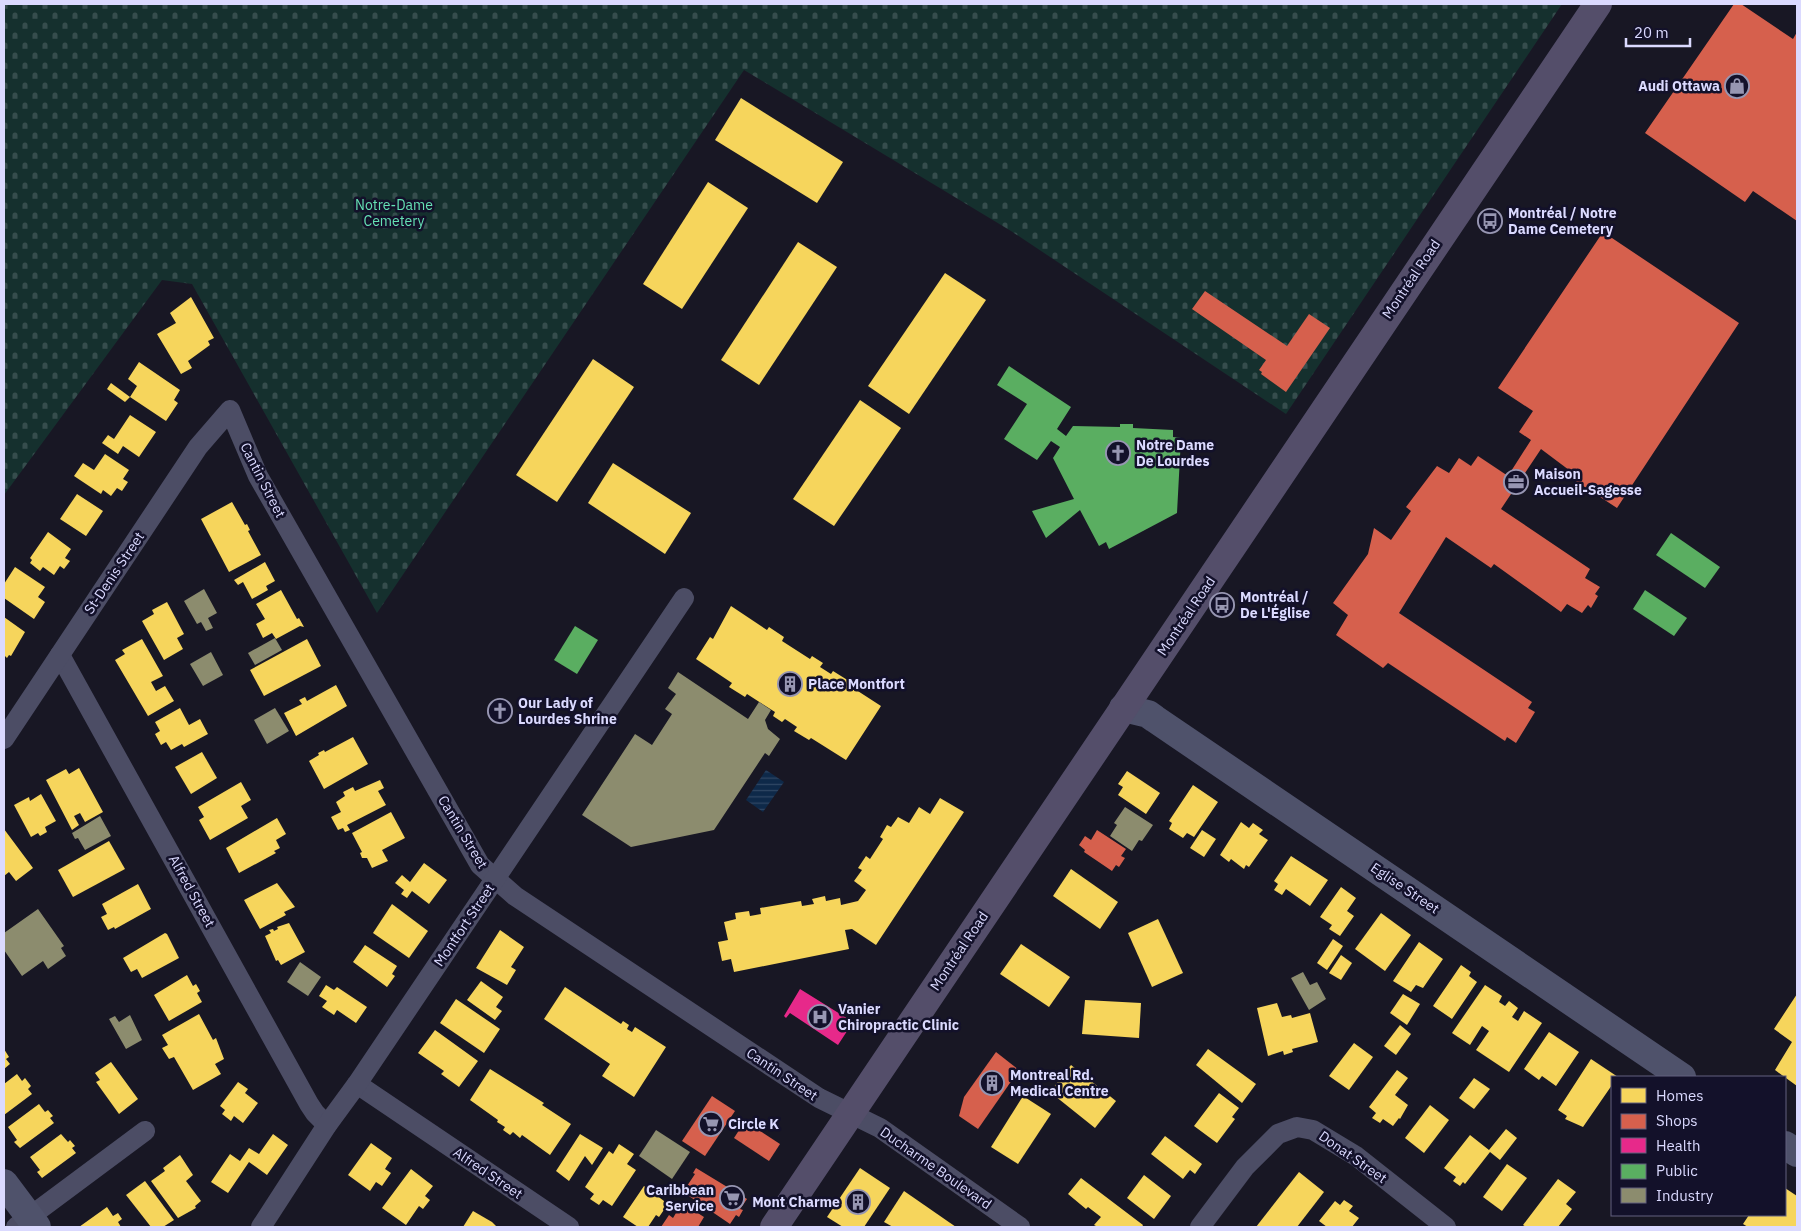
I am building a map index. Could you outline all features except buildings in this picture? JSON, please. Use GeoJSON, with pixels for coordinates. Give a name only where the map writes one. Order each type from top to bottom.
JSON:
{"type":"FeatureCollection","features":[{"type":"Feature","properties":{"kind":"main road","name":"Montréal Road"},"geometry":{"type":"LineString","coordinates":[[774,1227],[1598,4]]}},
{"type":"Feature","properties":{"kind":"street","name":"St-Denis Street"},"geometry":{"type":"LineString","coordinates":[[4,739],[198,447],[230,410]]}},
{"type":"Feature","properties":{"kind":"street","name":"Cantin Street"},"geometry":{"type":"LineString","coordinates":[[230,410],[258,476],[480,865],[515,896],[819,1098],[849,1114]]}},
{"type":"Feature","properties":{"kind":"street","name":"Montfort Street"},"geometry":{"type":"LineString","coordinates":[[261,1227],[327,1125],[357,1084],[684,598]]}},
{"type":"Feature","properties":{"kind":"street","name":"Alfred Street"},"geometry":{"type":"LineString","coordinates":[[60,655],[312,1108],[327,1125]]}},
{"type":"Feature","properties":{"kind":"street","name":"Eglise Street"},"geometry":{"type":"LineString","coordinates":[[1123,708],[1148,714],[1681,1076]]}},
{"type":"Feature","properties":{"kind":"street","name":"Alfred Street"},"geometry":{"type":"LineString","coordinates":[[357,1084],[570,1227]]}},
{"type":"Feature","properties":{"kind":"street","name":"Ducharme Boulevard"},"geometry":{"type":"LineString","coordinates":[[849,1114],[880,1128],[1020,1227]]}},
{"type":"Feature","properties":{"kind":"street","name":"Donat Street"},"geometry":{"type":"LineString","coordinates":[[1200,1227],[1245,1167],[1278,1134],[1297,1127],[1313,1130],[1356,1156],[1446,1227]]}},
{"type":"Feature","properties":{"kind":"street"},"geometry":{"type":"LineString","coordinates":[[4,1183],[28,1224],[145,1131]]}},
{"type":"Feature","properties":{"kind":"street"},"geometry":{"type":"LineString","coordinates":[[1786,1146],[1797,1153]]}},
{"type":"Feature","properties":{"kind":"green space","name":"Notre-Dame Cemetery"},"geometry":{"type":"Polygon","coordinates":[[[4,4],[1562,4],[1286,414],[1011,231],[744,70],[377,613],[192,284],[162,280],[4,495],[4,4]]]}},
{"type":"Feature","properties":{"kind":"water"},"geometry":{"type":"Polygon","coordinates":[[[766,770],[784,782],[763,812],[746,800],[766,770]]]}},
{"type":"Feature","properties":{"kind":"place","name":"Audi Ottawa"},"geometry":{"type":"Point","coordinates":[1737,86]}},
{"type":"Feature","properties":{"kind":"place","name":"Montréal / Notre Dame Cemetery"},"geometry":{"type":"Point","coordinates":[1490,221]}},
{"type":"Feature","properties":{"kind":"place","name":"Notre Dame De Lourdes"},"geometry":{"type":"Point","coordinates":[1118,453]}},
{"type":"Feature","properties":{"kind":"place","name":"Maison Accueil-Sagesse"},"geometry":{"type":"Point","coordinates":[1516,482]}},
{"type":"Feature","properties":{"kind":"place","name":"Montréal / De L'Église"},"geometry":{"type":"Point","coordinates":[1222,605]}},
{"type":"Feature","properties":{"kind":"place","name":"Place Montfort"},"geometry":{"type":"Point","coordinates":[790,684]}},
{"type":"Feature","properties":{"kind":"place","name":"Our Lady of Lourdes Shrine"},"geometry":{"type":"Point","coordinates":[500,711]}},
{"type":"Feature","properties":{"kind":"place","name":"Vanier Chiropractic Clinic"},"geometry":{"type":"Point","coordinates":[820,1017]}},
{"type":"Feature","properties":{"kind":"place","name":"Montreal Rd. Medical Centre"},"geometry":{"type":"Point","coordinates":[992,1083]}},
{"type":"Feature","properties":{"kind":"place","name":"Circle K"},"geometry":{"type":"Point","coordinates":[711,1124]}},
{"type":"Feature","properties":{"kind":"place","name":"Caribbean Service"},"geometry":{"type":"Point","coordinates":[732,1198]}},
{"type":"Feature","properties":{"kind":"place","name":"Mont Charme"},"geometry":{"type":"Point","coordinates":[858,1202]}}]}
